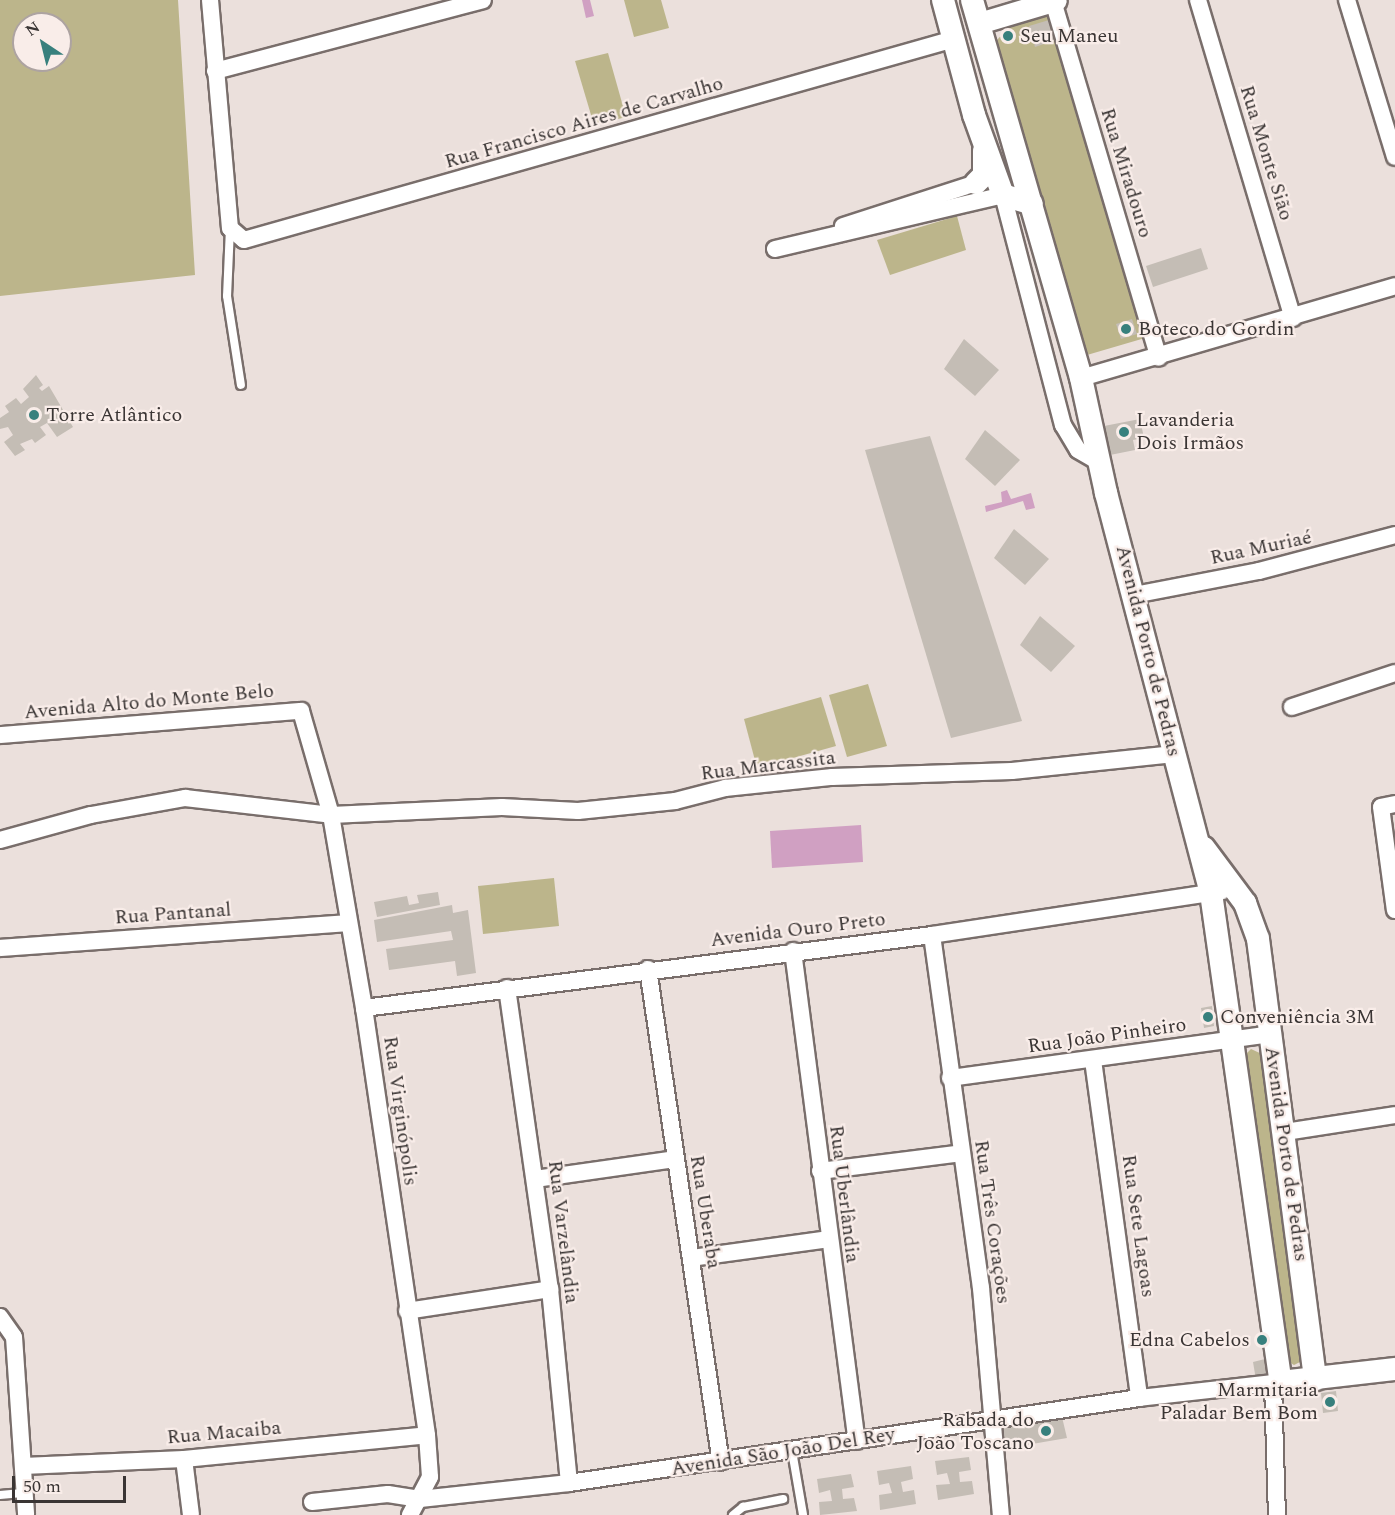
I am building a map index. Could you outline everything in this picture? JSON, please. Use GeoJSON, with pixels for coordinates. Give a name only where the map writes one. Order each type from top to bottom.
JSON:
{"type":"FeatureCollection","features":[{"type":"Feature","properties":{"kind":"main road"},"geometry":{"type":"LineString","coordinates":[[943,0],[982,140],[1001,190],[1032,204]]}},
{"type":"Feature","properties":{"kind":"main road","name":"Avenida Porto de Pedras"},"geometry":{"type":"LineString","coordinates":[[972,0],[1081,378],[1099,462],[1211,893],[1233,1039],[1277,1383]]}},
{"type":"Feature","properties":{"kind":"main road"},"geometry":{"type":"LineString","coordinates":[[976,183],[986,168],[982,140]]}},
{"type":"Feature","properties":{"kind":"main road"},"geometry":{"type":"LineString","coordinates":[[1001,190],[1013,189],[1026,181]]}},
{"type":"Feature","properties":{"kind":"main road","name":"Avenida Porto de Pedras"},"geometry":{"type":"LineString","coordinates":[[1198,839],[1235,888],[1253,921],[1258,939],[1285,1132],[1315,1379]]}},
{"type":"Feature","properties":{"kind":"main road","name":"Avenida São João Del Rey"},"geometry":{"type":"LineString","coordinates":[[1277,1383],[1395,1369]]}},
{"type":"Feature","properties":{"kind":"street"},"geometry":{"type":"LineString","coordinates":[[210,0],[230,228]]}},
{"type":"Feature","properties":{"kind":"street"},"geometry":{"type":"LineString","coordinates":[[215,71],[483,0]]}},
{"type":"Feature","properties":{"kind":"street"},"geometry":{"type":"LineString","coordinates":[[979,23],[1054,0]]}},
{"type":"Feature","properties":{"kind":"street","name":"Rua Miradouro"},"geometry":{"type":"LineString","coordinates":[[1054,0],[1160,358]]}},
{"type":"Feature","properties":{"kind":"street","name":"Rua Monte Sião"},"geometry":{"type":"LineString","coordinates":[[1198,0],[1293,318]]}},
{"type":"Feature","properties":{"kind":"street"},"geometry":{"type":"LineString","coordinates":[[1347,0],[1392,134],[1395,157]]}},
{"type":"Feature","properties":{"kind":"street","name":"Rua Francisco Aires de Carvalho"},"geometry":{"type":"LineString","coordinates":[[230,228],[238,237],[253,240],[954,39]]}},
{"type":"Feature","properties":{"kind":"street"},"geometry":{"type":"LineString","coordinates":[[832,233],[849,222],[976,183]]}},
{"type":"Feature","properties":{"kind":"street"},"geometry":{"type":"LineString","coordinates":[[775,249],[832,233],[848,233],[1001,190],[1063,425],[1078,450],[1099,462]]}},
{"type":"Feature","properties":{"kind":"street"},"geometry":{"type":"LineString","coordinates":[[1081,378],[1160,358],[1395,286]]}},
{"type":"Feature","properties":{"kind":"street","name":"Rua Muriaé"},"geometry":{"type":"LineString","coordinates":[[1134,595],[1259,571],[1395,535]]}},
{"type":"Feature","properties":{"kind":"street"},"geometry":{"type":"LineString","coordinates":[[1292,707],[1395,673]]}},
{"type":"Feature","properties":{"kind":"street","name":"Avenida Alto do Monte Belo"},"geometry":{"type":"LineString","coordinates":[[0,735],[301,711]]}},
{"type":"Feature","properties":{"kind":"street","name":"Rua Virginópolis"},"geometry":{"type":"LineString","coordinates":[[301,711],[331,815],[364,1008],[427,1435],[430,1477],[410,1515]]}},
{"type":"Feature","properties":{"kind":"street","name":"Rua Marcassita"},"geometry":{"type":"LineString","coordinates":[[0,840],[101,813],[185,798],[331,815],[454,807],[578,811],[675,801],[725,788],[808,780],[1012,771],[1174,754]]}},
{"type":"Feature","properties":{"kind":"street"},"geometry":{"type":"LineString","coordinates":[[1388,806],[1395,910]]}},
{"type":"Feature","properties":{"kind":"street","name":"Avenida Ouro Preto"},"geometry":{"type":"LineString","coordinates":[[364,1008],[507,987],[932,935],[1235,888]]}},
{"type":"Feature","properties":{"kind":"street","name":"Rua Pantanal"},"geometry":{"type":"LineString","coordinates":[[0,948],[348,923]]}},
{"type":"Feature","properties":{"kind":"street","name":"Rua Três Corações"},"geometry":{"type":"LineString","coordinates":[[932,935],[950,1078],[981,1288],[1001,1515]]}},
{"type":"Feature","properties":{"kind":"street","name":"Rua Uberlândia"},"geometry":{"type":"LineString","coordinates":[[793,951],[857,1442]]}},
{"type":"Feature","properties":{"kind":"street","name":"Rua Uberaba"},"geometry":{"type":"LineString","coordinates":[[648,969],[721,1462]]}},
{"type":"Feature","properties":{"kind":"street","name":"Rua Varzelândia"},"geometry":{"type":"LineString","coordinates":[[507,987],[550,1289],[569,1483]]}},
{"type":"Feature","properties":{"kind":"street","name":"Rua João Pinheiro"},"geometry":{"type":"LineString","coordinates":[[950,1078],[1270,1034]]}},
{"type":"Feature","properties":{"kind":"street","name":"Rua Sete Lagoas"},"geometry":{"type":"LineString","coordinates":[[1093,1060],[1139,1398]]}},
{"type":"Feature","properties":{"kind":"street"},"geometry":{"type":"LineString","coordinates":[[1285,1132],[1395,1115]]}},
{"type":"Feature","properties":{"kind":"street"},"geometry":{"type":"LineString","coordinates":[[820,1171],[962,1153]]}},
{"type":"Feature","properties":{"kind":"street"},"geometry":{"type":"LineString","coordinates":[[535,1179],[675,1159]]}},
{"type":"Feature","properties":{"kind":"street"},"geometry":{"type":"LineString","coordinates":[[691,1258],[829,1239]]}},
{"type":"Feature","properties":{"kind":"street"},"geometry":{"type":"LineString","coordinates":[[407,1311],[550,1289]]}},
{"type":"Feature","properties":{"kind":"street"},"geometry":{"type":"LineString","coordinates":[[0,1317],[14,1337],[26,1515]]}},
{"type":"Feature","properties":{"kind":"street"},"geometry":{"type":"LineString","coordinates":[[1277,1383],[1277,1515]]}},
{"type":"Feature","properties":{"kind":"street","name":"Avenida São João Del Rey"},"geometry":{"type":"LineString","coordinates":[[312,1502],[388,1494],[420,1499],[569,1483],[857,1442],[991,1419],[1139,1398],[1277,1383]]}},
{"type":"Feature","properties":{"kind":"street","name":"Rua Macaiba"},"geometry":{"type":"LineString","coordinates":[[23,1466],[184,1459],[427,1435]]}},
{"type":"Feature","properties":{"kind":"street"},"geometry":{"type":"LineString","coordinates":[[184,1459],[191,1515]]}},
{"type":"Feature","properties":{"kind":"lane"},"geometry":{"type":"LineString","coordinates":[[230,228],[227,296],[241,385]]}},
{"type":"Feature","properties":{"kind":"lane"},"geometry":{"type":"LineString","coordinates":[[792,1451],[803,1515]]}},
{"type":"Feature","properties":{"kind":"lane"},"geometry":{"type":"LineString","coordinates":[[0,1495],[25,1493]]}},
{"type":"Feature","properties":{"kind":"lane"},"geometry":{"type":"LineString","coordinates":[[733,1515],[743,1507],[783,1498]]}},
{"type":"Feature","properties":{"kind":"shaded area"},"geometry":{"type":"Polygon","coordinates":[[[0,0],[178,0],[195,275],[0,296],[0,0]]]}},
{"type":"Feature","properties":{"kind":"shaded area"},"geometry":{"type":"Polygon","coordinates":[[[582,0],[590,0],[594,16],[586,18],[582,0]]]}},
{"type":"Feature","properties":{"kind":"shaded area"},"geometry":{"type":"Polygon","coordinates":[[[624,0],[661,0],[669,28],[634,37],[624,0]]]}},
{"type":"Feature","properties":{"kind":"shaded area"},"geometry":{"type":"Polygon","coordinates":[[[1051,14],[1145,338],[1087,355],[996,41],[1012,24],[1051,14]]]}},
{"type":"Feature","properties":{"kind":"shaded area"},"geometry":{"type":"Polygon","coordinates":[[[608,53],[626,117],[594,125],[575,61],[608,53]]]}},
{"type":"Feature","properties":{"kind":"shaded area"},"geometry":{"type":"Polygon","coordinates":[[[957,216],[966,250],[890,275],[877,240],[957,216]]]}},
{"type":"Feature","properties":{"kind":"shaded area"},"geometry":{"type":"Polygon","coordinates":[[[1007,490],[1011,499],[1031,493],[1035,508],[1026,510],[1023,501],[986,512],[985,506],[1002,502],[1001,492],[1007,490]]]}},
{"type":"Feature","properties":{"kind":"shaded area"},"geometry":{"type":"Polygon","coordinates":[[[868,684],[887,746],[847,757],[829,695],[868,684]]]}},
{"type":"Feature","properties":{"kind":"shaded area"},"geometry":{"type":"Polygon","coordinates":[[[821,697],[836,746],[757,768],[744,719],[821,697]]]}},
{"type":"Feature","properties":{"kind":"shaded area"},"geometry":{"type":"Polygon","coordinates":[[[861,825],[863,862],[772,868],[770,831],[861,825]]]}},
{"type":"Feature","properties":{"kind":"shaded area"},"geometry":{"type":"Polygon","coordinates":[[[554,878],[559,926],[483,934],[478,886],[554,878]]]}},
{"type":"Feature","properties":{"kind":"shaded area"},"geometry":{"type":"Polygon","coordinates":[[[1251,1049],[1264,1055],[1302,1361],[1294,1365],[1281,1357],[1244,1056],[1251,1049]]]}},
{"type":"Feature","properties":{"kind":"building"},"geometry":{"type":"Polygon","coordinates":[[[1049,20],[1056,40],[1035,47],[1029,26],[1049,20]]]}},
{"type":"Feature","properties":{"kind":"building"},"geometry":{"type":"Polygon","coordinates":[[[1201,248],[1208,269],[1153,287],[1146,266],[1201,248]]]}},
{"type":"Feature","properties":{"kind":"building","name":"Boteco do Gordin"},"geometry":{"type":"Polygon","coordinates":[[[1132,319],[1137,334],[1121,339],[1116,324],[1132,319]]]}},
{"type":"Feature","properties":{"kind":"building"},"geometry":{"type":"Polygon","coordinates":[[[964,339],[999,370],[975,396],[944,369],[964,339]]]}},
{"type":"Feature","properties":{"kind":"building","name":"Torre Atlântico"},"geometry":{"type":"Polygon","coordinates":[[[36,375],[43,385],[39,388],[42,391],[49,386],[73,427],[57,437],[47,423],[40,427],[46,435],[35,443],[32,439],[20,444],[25,450],[15,456],[4,442],[13,435],[8,427],[0,429],[0,418],[9,412],[5,406],[16,398],[21,404],[29,397],[23,389],[36,375]]]}},
{"type":"Feature","properties":{"kind":"building","name":"Lavanderia Dois Irmãos"},"geometry":{"type":"Polygon","coordinates":[[[1140,419],[1144,438],[1133,440],[1135,450],[1110,455],[1104,426],[1140,419]]]}},
{"type":"Feature","properties":{"kind":"building"},"geometry":{"type":"Polygon","coordinates":[[[985,430],[1020,460],[995,486],[965,459],[985,430]]]}},
{"type":"Feature","properties":{"kind":"building"},"geometry":{"type":"Polygon","coordinates":[[[930,436],[1022,721],[951,738],[865,450],[930,436]]]}},
{"type":"Feature","properties":{"kind":"building"},"geometry":{"type":"Polygon","coordinates":[[[1014,529],[1049,559],[1025,585],[994,558],[1014,529]]]}},
{"type":"Feature","properties":{"kind":"building"},"geometry":{"type":"Polygon","coordinates":[[[1040,616],[1075,646],[1051,672],[1020,645],[1040,616]]]}},
{"type":"Feature","properties":{"kind":"building"},"geometry":{"type":"Polygon","coordinates":[[[438,892],[440,905],[377,917],[374,902],[407,896],[409,905],[419,903],[417,895],[438,892]]]}},
{"type":"Feature","properties":{"kind":"building"},"geometry":{"type":"Polygon","coordinates":[[[452,905],[453,913],[468,910],[476,973],[457,976],[455,961],[389,970],[386,949],[453,940],[451,931],[377,942],[374,920],[452,905]]]}},
{"type":"Feature","properties":{"kind":"building","name":"Conveniência 3M"},"geometry":{"type":"Polygon","coordinates":[[[1212,1006],[1214,1026],[1204,1028],[1201,1008],[1212,1006]]]}},
{"type":"Feature","properties":{"kind":"building"},"geometry":{"type":"Polygon","coordinates":[[[1269,1358],[1273,1376],[1256,1380],[1253,1362],[1269,1358]]]}},
{"type":"Feature","properties":{"kind":"building","name":"Marmitaria Paladar Bem Bom"},"geometry":{"type":"Polygon","coordinates":[[[1336,1391],[1338,1411],[1323,1413],[1321,1393],[1336,1391]]]}},
{"type":"Feature","properties":{"kind":"building","name":"Rabada do João Toscano"},"geometry":{"type":"Polygon","coordinates":[[[1062,1417],[1067,1438],[1003,1449],[1003,1428],[1062,1417]]]}},
{"type":"Feature","properties":{"kind":"building"},"geometry":{"type":"Polygon","coordinates":[[[969,1457],[971,1470],[959,1472],[960,1482],[972,1481],[974,1494],[938,1500],[936,1485],[950,1484],[947,1473],[937,1475],[935,1461],[969,1457]]]}},
{"type":"Feature","properties":{"kind":"building"},"geometry":{"type":"Polygon","coordinates":[[[911,1466],[913,1479],[901,1482],[903,1492],[914,1490],[916,1504],[880,1510],[879,1495],[892,1493],[889,1483],[879,1485],[877,1471],[911,1466]]]}},
{"type":"Feature","properties":{"kind":"building"},"geometry":{"type":"Polygon","coordinates":[[[851,1474],[854,1487],[842,1489],[843,1499],[854,1498],[857,1511],[820,1515],[819,1502],[832,1501],[830,1490],[819,1493],[817,1479],[851,1474]]]}},
{"type":"Feature","properties":{"kind":"place","name":"Seu Maneu"},"geometry":{"type":"Point","coordinates":[1008,36]}},
{"type":"Feature","properties":{"kind":"place","name":"Boteco do Gordin"},"geometry":{"type":"Point","coordinates":[1126,329]}},
{"type":"Feature","properties":{"kind":"place","name":"Torre Atlântico"},"geometry":{"type":"Point","coordinates":[34,415]}},
{"type":"Feature","properties":{"kind":"place","name":"Lavanderia Dois Irmãos"},"geometry":{"type":"Point","coordinates":[1124,432]}},
{"type":"Feature","properties":{"kind":"place","name":"Conveniência 3M"},"geometry":{"type":"Point","coordinates":[1208,1017]}},
{"type":"Feature","properties":{"kind":"place","name":"Edna Cabelos"},"geometry":{"type":"Point","coordinates":[1262,1340]}},
{"type":"Feature","properties":{"kind":"place","name":"Marmitaria Paladar Bem Bom"},"geometry":{"type":"Point","coordinates":[1330,1402]}},
{"type":"Feature","properties":{"kind":"place","name":"Rabada do João Toscano"},"geometry":{"type":"Point","coordinates":[1046,1431]}}]}
